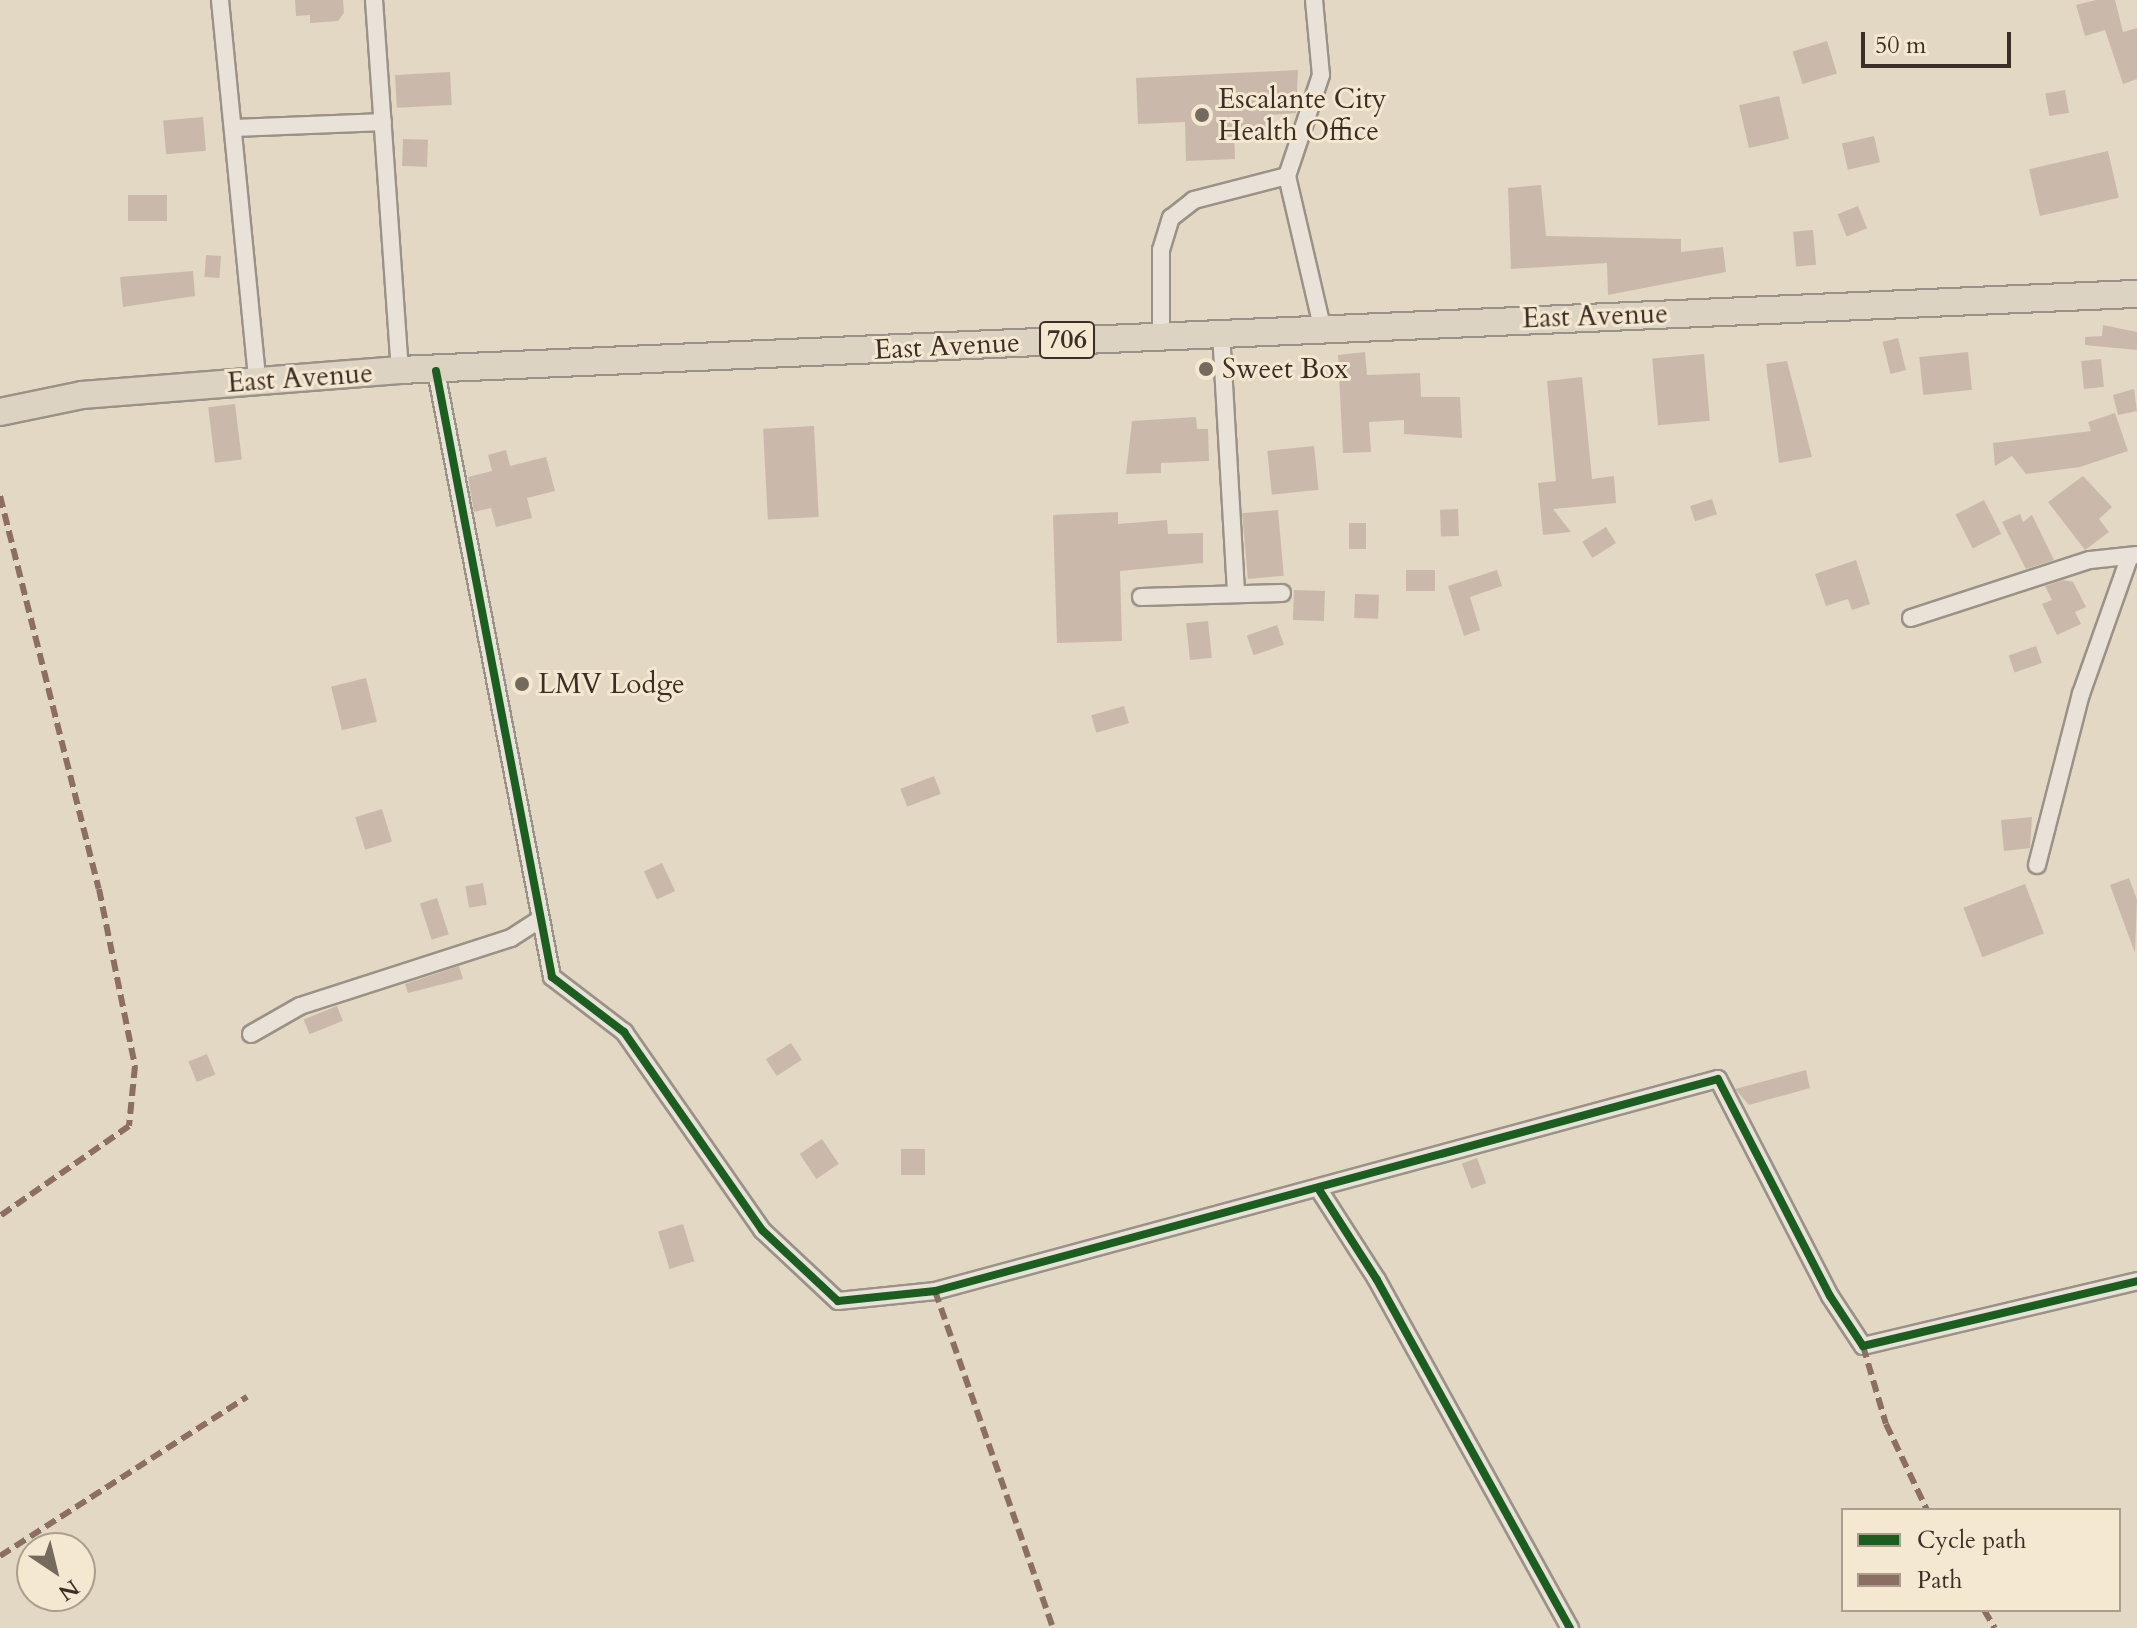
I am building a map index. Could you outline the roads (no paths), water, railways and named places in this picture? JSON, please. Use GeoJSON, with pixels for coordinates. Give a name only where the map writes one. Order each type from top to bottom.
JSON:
{"type":"FeatureCollection","features":[{"type":"Feature","properties":{"kind":"main road","name":"East Avenue"},"geometry":{"type":"LineString","coordinates":[[0,412],[82,395],[400,370],[436,371],[1322,326],[2137,294]]}},
{"type":"Feature","properties":{"kind":"street"},"geometry":{"type":"LineString","coordinates":[[220,0],[236,128],[257,380]]}},
{"type":"Feature","properties":{"kind":"street"},"geometry":{"type":"LineString","coordinates":[[374,0],[400,370]]}},
{"type":"Feature","properties":{"kind":"street"},"geometry":{"type":"LineString","coordinates":[[1314,0],[1321,75],[1287,176],[1322,326]]}},
{"type":"Feature","properties":{"kind":"street"},"geometry":{"type":"LineString","coordinates":[[236,128],[383,122]]}},
{"type":"Feature","properties":{"kind":"street"},"geometry":{"type":"LineString","coordinates":[[1161,335],[1161,250],[1171,218],[1194,200],[1287,176]]}},
{"type":"Feature","properties":{"kind":"street"},"geometry":{"type":"LineString","coordinates":[[1221,332],[1236,594]]}},
{"type":"Feature","properties":{"kind":"street"},"geometry":{"type":"LineString","coordinates":[[436,371],[552,977],[624,1032],[762,1230],[838,1301],[935,1291],[1718,1079],[1830,1296],[1863,1346],[2137,1281]]}},
{"type":"Feature","properties":{"kind":"street"},"geometry":{"type":"LineString","coordinates":[[1911,618],[2090,560],[2133,555],[2081,694],[2037,865]]}},
{"type":"Feature","properties":{"kind":"street"},"geometry":{"type":"LineString","coordinates":[[1141,597],[1282,593]]}},
{"type":"Feature","properties":{"kind":"street"},"geometry":{"type":"LineString","coordinates":[[251,1034],[300,1006],[511,938],[540,919]]}},
{"type":"Feature","properties":{"kind":"street"},"geometry":{"type":"LineString","coordinates":[[1318,1188],[1377,1280],[1570,1628]]}},
{"type":"Feature","properties":{"kind":"place","name":"Escalante City Health Office"},"geometry":{"type":"Point","coordinates":[1202,115]}},
{"type":"Feature","properties":{"kind":"place","name":"Sweet Box"},"geometry":{"type":"Point","coordinates":[1206,369]}},
{"type":"Feature","properties":{"kind":"place","name":"LMV Lodge"},"geometry":{"type":"Point","coordinates":[522,684]}}]}
